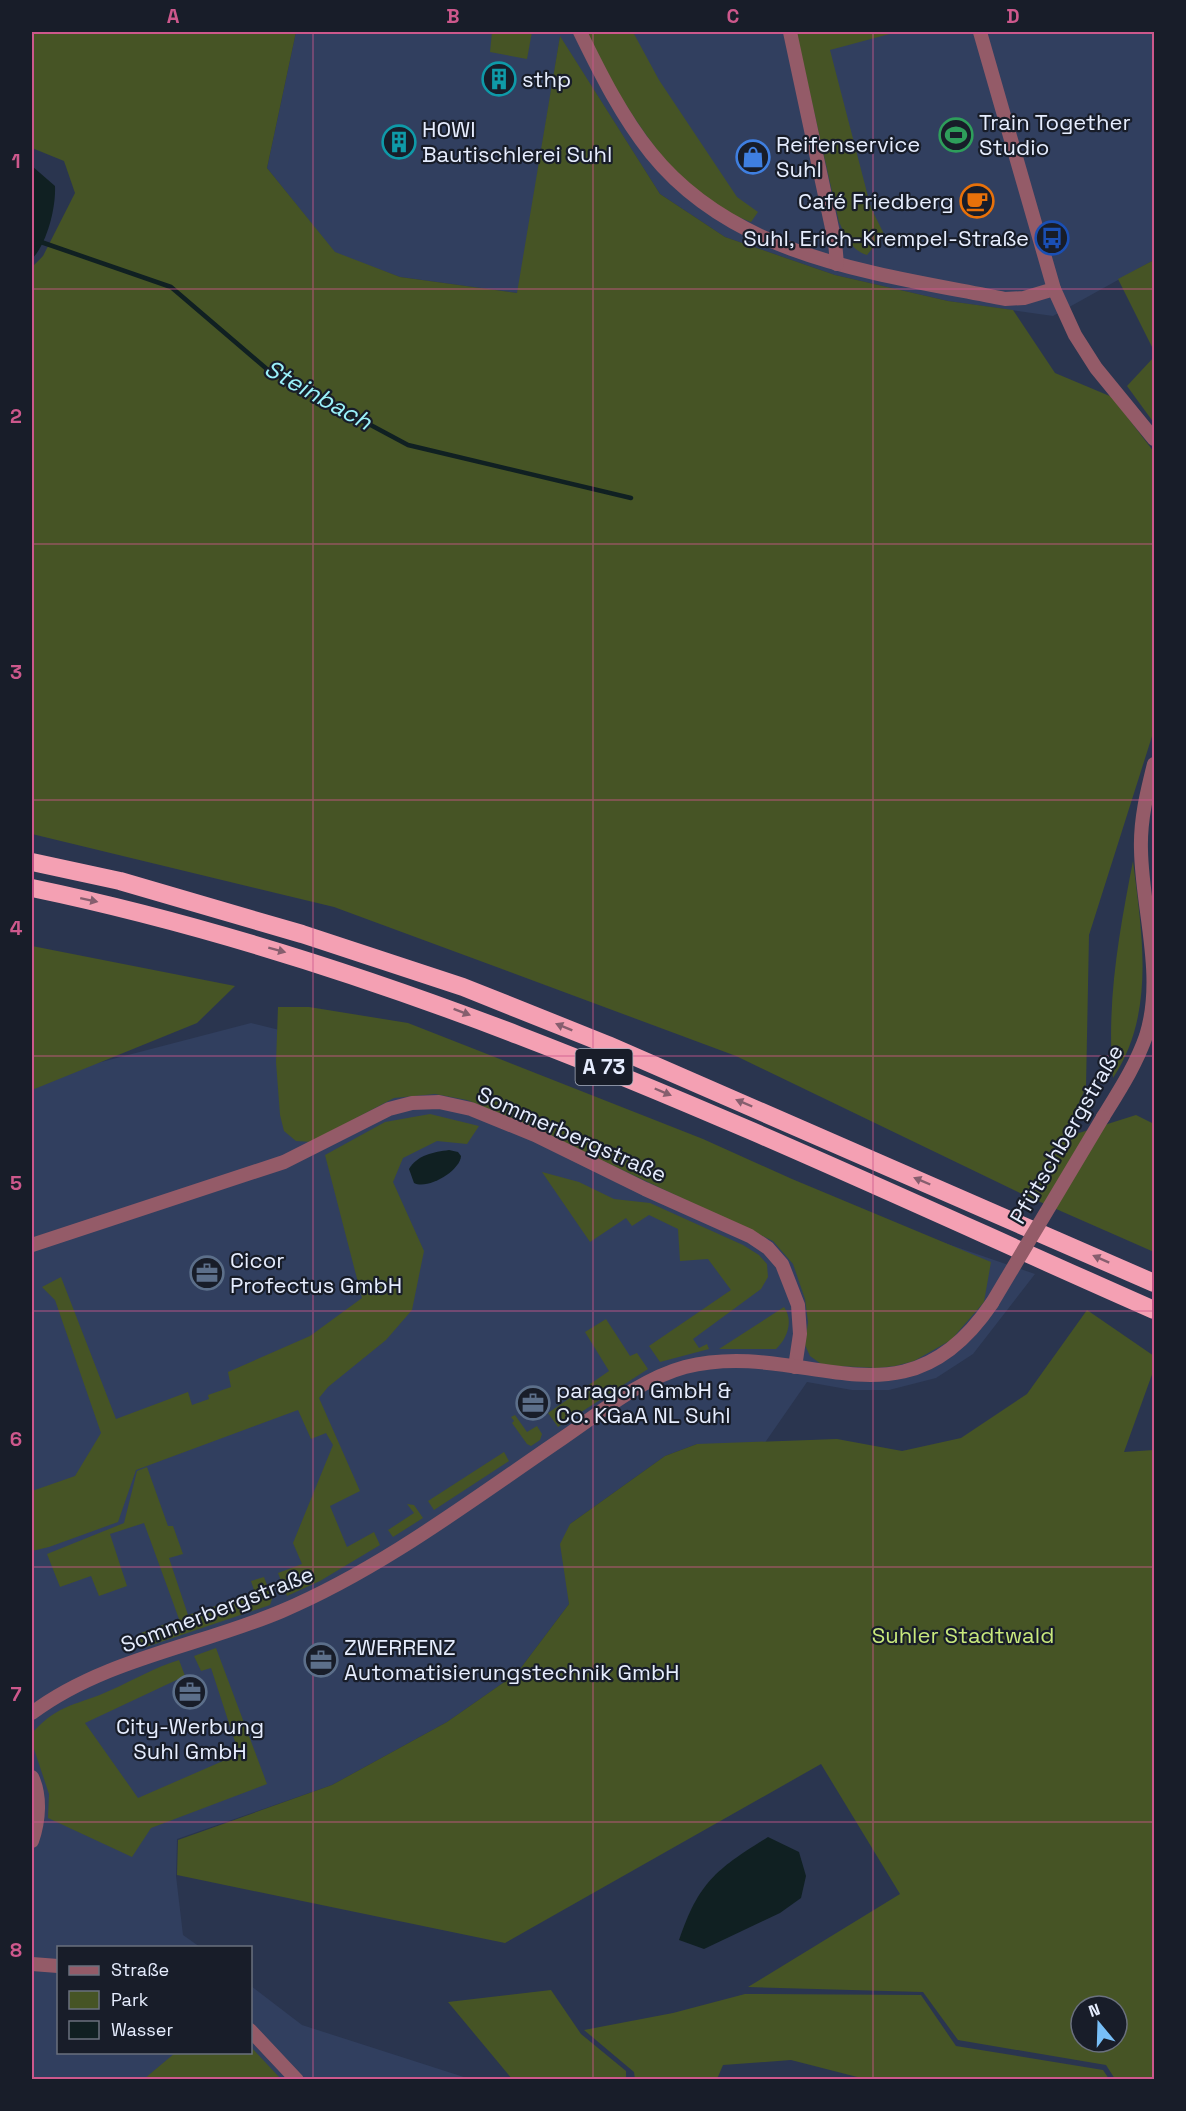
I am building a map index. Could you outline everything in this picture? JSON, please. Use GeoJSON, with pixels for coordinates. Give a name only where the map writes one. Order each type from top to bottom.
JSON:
{"type":"FeatureCollection","features":[{"type":"Feature","properties":{"kind":"highway","name":"A 73"},"geometry":{"type":"LineString","coordinates":[[32,862],[120,881],[302,934],[463,987],[608,1045],[1155,1283]]}},
{"type":"Feature","properties":{"kind":"highway","name":"A 73"},"geometry":{"type":"LineString","coordinates":[[32,888],[117,906],[289,953],[453,1009],[715,1113],[1155,1310]]}},
{"type":"Feature","properties":{"kind":"street"},"geometry":{"type":"LineString","coordinates":[[580,32],[603,79],[651,154],[706,206],[762,239],[837,264],[1005,299],[1024,298],[1054,289]]}},
{"type":"Feature","properties":{"kind":"street"},"geometry":{"type":"LineString","coordinates":[[790,32],[835,242],[837,264]]}},
{"type":"Feature","properties":{"kind":"street"},"geometry":{"type":"LineString","coordinates":[[980,32],[1054,289],[1075,335],[1096,368],[1155,439]]}},
{"type":"Feature","properties":{"kind":"street","name":"Pfütschbergstraße"},"geometry":{"type":"LineString","coordinates":[[992,1303],[1103,1117],[1146,1035],[1151,1006],[1152,968],[1141,832],[1145,797],[1155,764]]}},
{"type":"Feature","properties":{"kind":"street","name":"Sommerbergstraße"},"geometry":{"type":"LineString","coordinates":[[32,1245],[284,1162],[389,1109],[412,1103],[439,1102],[471,1109],[535,1135],[645,1190],[750,1236],[768,1248],[782,1264],[798,1305],[800,1334],[795,1367]]}},
{"type":"Feature","properties":{"kind":"street","name":"Sommerbergstraße"},"geometry":{"type":"LineString","coordinates":[[32,1713],[57,1696],[110,1671],[231,1631],[324,1592],[417,1536],[603,1411],[660,1376],[681,1368],[724,1360],[752,1361],[861,1376],[909,1371],[949,1353],[966,1338],[992,1303]]}},
{"type":"Feature","properties":{"kind":"street"},"geometry":{"type":"LineString","coordinates":[[32,1777],[38,1807],[36,1829],[32,1841]]}},
{"type":"Feature","properties":{"kind":"street"},"geometry":{"type":"LineString","coordinates":[[32,1964],[57,1966]]}},
{"type":"Feature","properties":{"kind":"street"},"geometry":{"type":"LineString","coordinates":[[252,2032],[297,2079]]}},
{"type":"Feature","properties":{"kind":"shaded area"},"geometry":{"type":"Polygon","coordinates":[[[296,32],[1154,32],[1154,260],[1053,316],[948,301],[835,275],[725,237],[660,194],[560,37],[518,293],[400,277],[335,253],[267,168],[296,32]]]}},
{"type":"Feature","properties":{"kind":"shaded area"},"geometry":{"type":"Polygon","coordinates":[[[251,1023],[439,1069],[1035,1274],[973,1354],[936,1378],[889,1390],[852,1390],[807,1382],[764,1444],[697,1444],[665,1456],[570,1524],[567,1577],[569,1604],[517,1673],[447,1722],[332,1785],[177,1839],[176,1876],[183,1935],[199,1946],[57,1946],[57,2054],[252,2054],[252,1987],[302,2025],[470,2079],[32,2080],[32,1080],[251,1023]]]}},
{"type":"Feature","properties":{"kind":"green space"},"geometry":{"type":"Polygon","coordinates":[[[32,32],[296,32],[267,168],[335,252],[400,277],[517,293],[560,36],[660,194],[725,237],[835,275],[948,301],[1013,310],[1055,373],[1112,397],[1154,452],[1154,730],[1089,935],[1086,1087],[1069,1126],[1079,1133],[1136,1115],[1154,1124],[1154,1252],[1022,1194],[736,1056],[334,907],[32,834],[32,267],[43,256],[75,193],[64,161],[32,148],[32,32]]]}},
{"type":"Feature","properties":{"kind":"green space"},"geometry":{"type":"Polygon","coordinates":[[[492,32],[532,32],[527,59],[490,52],[492,32]]]}},
{"type":"Feature","properties":{"kind":"green space"},"geometry":{"type":"Polygon","coordinates":[[[585,32],[633,32],[659,80],[737,197],[758,212],[751,222],[697,194],[667,163],[635,119],[585,32]]]}},
{"type":"Feature","properties":{"kind":"green space"},"geometry":{"type":"Polygon","coordinates":[[[796,32],[852,32],[853,34],[897,32],[830,50],[871,208],[884,234],[867,255],[853,246],[839,222],[796,32]]]}},
{"type":"Feature","properties":{"kind":"green space"},"geometry":{"type":"Polygon","coordinates":[[[1154,260],[1154,351],[1118,279],[1154,260]]]}},
{"type":"Feature","properties":{"kind":"green space"},"geometry":{"type":"Polygon","coordinates":[[[1154,357],[1154,423],[1127,386],[1154,357]]]}},
{"type":"Feature","properties":{"kind":"green space"},"geometry":{"type":"Polygon","coordinates":[[[1133,861],[1142,945],[1141,1000],[1136,1027],[1127,1053],[1113,1078],[1111,1023],[1115,969],[1133,861]]]}},
{"type":"Feature","properties":{"kind":"green space"},"geometry":{"type":"Polygon","coordinates":[[[32,946],[235,986],[197,1023],[32,1090],[32,946]]]}},
{"type":"Feature","properties":{"kind":"green space"},"geometry":{"type":"Polygon","coordinates":[[[278,1007],[309,1007],[408,1023],[703,1139],[792,1179],[991,1262],[984,1302],[951,1340],[914,1361],[877,1368],[821,1364],[810,1356],[805,1345],[808,1322],[805,1299],[793,1264],[773,1241],[518,1121],[467,1100],[435,1094],[394,1098],[311,1142],[296,1141],[284,1131],[280,1115],[276,1062],[278,1007]]]}},
{"type":"Feature","properties":{"kind":"green space"},"geometry":{"type":"Polygon","coordinates":[[[430,1114],[479,1126],[467,1144],[437,1141],[403,1158],[393,1182],[424,1251],[412,1310],[386,1340],[328,1387],[319,1398],[360,1491],[330,1506],[347,1547],[374,1532],[380,1545],[320,1581],[287,1596],[278,1573],[302,1564],[293,1543],[333,1445],[326,1433],[311,1439],[298,1410],[136,1470],[118,1522],[32,1551],[32,1491],[75,1476],[101,1433],[55,1300],[42,1287],[61,1277],[116,1419],[188,1392],[192,1405],[209,1399],[208,1395],[231,1387],[228,1372],[310,1336],[362,1298],[325,1155],[385,1122],[430,1114]]]}},
{"type":"Feature","properties":{"kind":"green space"},"geometry":{"type":"Polygon","coordinates":[[[542,1172],[579,1182],[614,1199],[650,1203],[743,1245],[759,1255],[767,1264],[768,1277],[761,1289],[693,1339],[699,1348],[707,1344],[709,1349],[660,1362],[649,1346],[731,1290],[708,1259],[680,1261],[678,1229],[649,1215],[632,1226],[626,1218],[590,1242],[542,1172]]]}},
{"type":"Feature","properties":{"kind":"green space"},"geometry":{"type":"Polygon","coordinates":[[[784,1307],[789,1318],[788,1330],[776,1349],[719,1349],[784,1307]]]}},
{"type":"Feature","properties":{"kind":"green space","name":"Suhler Stadtwald"},"geometry":{"type":"Polygon","coordinates":[[[1087,1310],[1154,1356],[1154,1369],[1124,1452],[1154,1450],[1154,2079],[1115,2079],[1106,2065],[958,2040],[923,1992],[748,1987],[900,1894],[821,1764],[505,1943],[177,1875],[178,1840],[332,1785],[447,1722],[517,1673],[569,1604],[560,1544],[570,1524],[665,1456],[697,1444],[837,1439],[902,1451],[961,1438],[1027,1394],[1087,1310]]]}},
{"type":"Feature","properties":{"kind":"green space"},"geometry":{"type":"Polygon","coordinates":[[[606,1319],[630,1356],[637,1353],[648,1369],[558,1427],[548,1413],[609,1371],[585,1332],[606,1319]]]}},
{"type":"Feature","properties":{"kind":"green space"},"geometry":{"type":"Polygon","coordinates":[[[515,1415],[527,1432],[537,1426],[542,1434],[540,1440],[531,1446],[527,1444],[512,1423],[514,1421],[511,1417],[515,1415]]]}},
{"type":"Feature","properties":{"kind":"green space"},"geometry":{"type":"Polygon","coordinates":[[[504,1452],[509,1461],[434,1510],[428,1501],[504,1452]]]}},
{"type":"Feature","properties":{"kind":"green space"},"geometry":{"type":"Polygon","coordinates":[[[147,1467],[168,1526],[173,1526],[183,1554],[169,1558],[188,1615],[255,1593],[251,1581],[264,1577],[272,1599],[270,1605],[146,1647],[141,1643],[138,1634],[179,1619],[144,1523],[110,1534],[127,1586],[99,1596],[91,1576],[60,1587],[47,1554],[124,1523],[137,1471],[147,1467]]]}},
{"type":"Feature","properties":{"kind":"green space"},"geometry":{"type":"Polygon","coordinates":[[[407,1504],[414,1505],[423,1518],[393,1537],[388,1530],[414,1513],[407,1504]]]}},
{"type":"Feature","properties":{"kind":"green space"},"geometry":{"type":"Polygon","coordinates":[[[216,1648],[267,1784],[151,1828],[132,1857],[48,1818],[49,1794],[32,1743],[33,1732],[61,1710],[170,1663],[179,1660],[185,1676],[85,1723],[138,1798],[239,1754],[211,1668],[201,1671],[194,1656],[216,1648]]]}},
{"type":"Feature","properties":{"kind":"green space"},"geometry":{"type":"Polygon","coordinates":[[[551,1990],[581,2034],[626,2071],[626,2079],[512,2079],[448,2002],[551,1990]]]}},
{"type":"Feature","properties":{"kind":"green space"},"geometry":{"type":"Polygon","coordinates":[[[745,1994],[921,1995],[956,2046],[1103,2070],[1109,2079],[869,2080],[791,2060],[723,2065],[717,2079],[635,2079],[634,2072],[584,2030],[673,2013],[745,1994]]]}},
{"type":"Feature","properties":{"kind":"green space"},"geometry":{"type":"Polygon","coordinates":[[[252,2048],[281,2079],[144,2079],[174,2054],[252,2054],[252,2048]]]}},
{"type":"Feature","properties":{"kind":"water"},"geometry":{"type":"Polygon","coordinates":[[[32,166],[55,186],[50,225],[42,244],[32,259],[32,166]]]}},
{"type":"Feature","properties":{"kind":"water"},"geometry":{"type":"Polygon","coordinates":[[[449,1150],[458,1152],[461,1156],[455,1168],[442,1178],[427,1184],[414,1183],[409,1169],[412,1164],[426,1155],[449,1150]]]}},
{"type":"Feature","properties":{"kind":"water"},"geometry":{"type":"Polygon","coordinates":[[[768,1837],[799,1852],[806,1876],[801,1898],[780,1913],[704,1949],[679,1940],[694,1904],[712,1878],[735,1858],[768,1837]]]}},
{"type":"Feature","properties":{"kind":"waterway","name":"Steinbach"},"geometry":{"type":"LineString","coordinates":[[32,245],[41,242],[171,287],[268,370],[408,445],[631,498]]}},
{"type":"Feature","properties":{"kind":"place","name":"sthp"},"geometry":{"type":"Point","coordinates":[499,79]}},
{"type":"Feature","properties":{"kind":"place","name":"Train Together Studio"},"geometry":{"type":"Point","coordinates":[956,135]}},
{"type":"Feature","properties":{"kind":"place","name":"HOWI Bautischlerei Suhl"},"geometry":{"type":"Point","coordinates":[399,142]}},
{"type":"Feature","properties":{"kind":"place","name":"Reifenservice Suhl"},"geometry":{"type":"Point","coordinates":[753,157]}},
{"type":"Feature","properties":{"kind":"place","name":"Café Friedberg"},"geometry":{"type":"Point","coordinates":[977,201]}},
{"type":"Feature","properties":{"kind":"place","name":"Suhl, Erich-Krempel-Straße"},"geometry":{"type":"Point","coordinates":[1052,238]}},
{"type":"Feature","properties":{"kind":"place","name":"Cicor Profectus GmbH"},"geometry":{"type":"Point","coordinates":[207,1273]}},
{"type":"Feature","properties":{"kind":"place","name":"paragon GmbH & Co. KGaA NL Suhl"},"geometry":{"type":"Point","coordinates":[533,1403]}},
{"type":"Feature","properties":{"kind":"place","name":"ZWERRENZ Automatisierungstechnik GmbH"},"geometry":{"type":"Point","coordinates":[321,1660]}},
{"type":"Feature","properties":{"kind":"place","name":"City-Werbung Suhl GmbH"},"geometry":{"type":"Point","coordinates":[190,1692]}}]}
